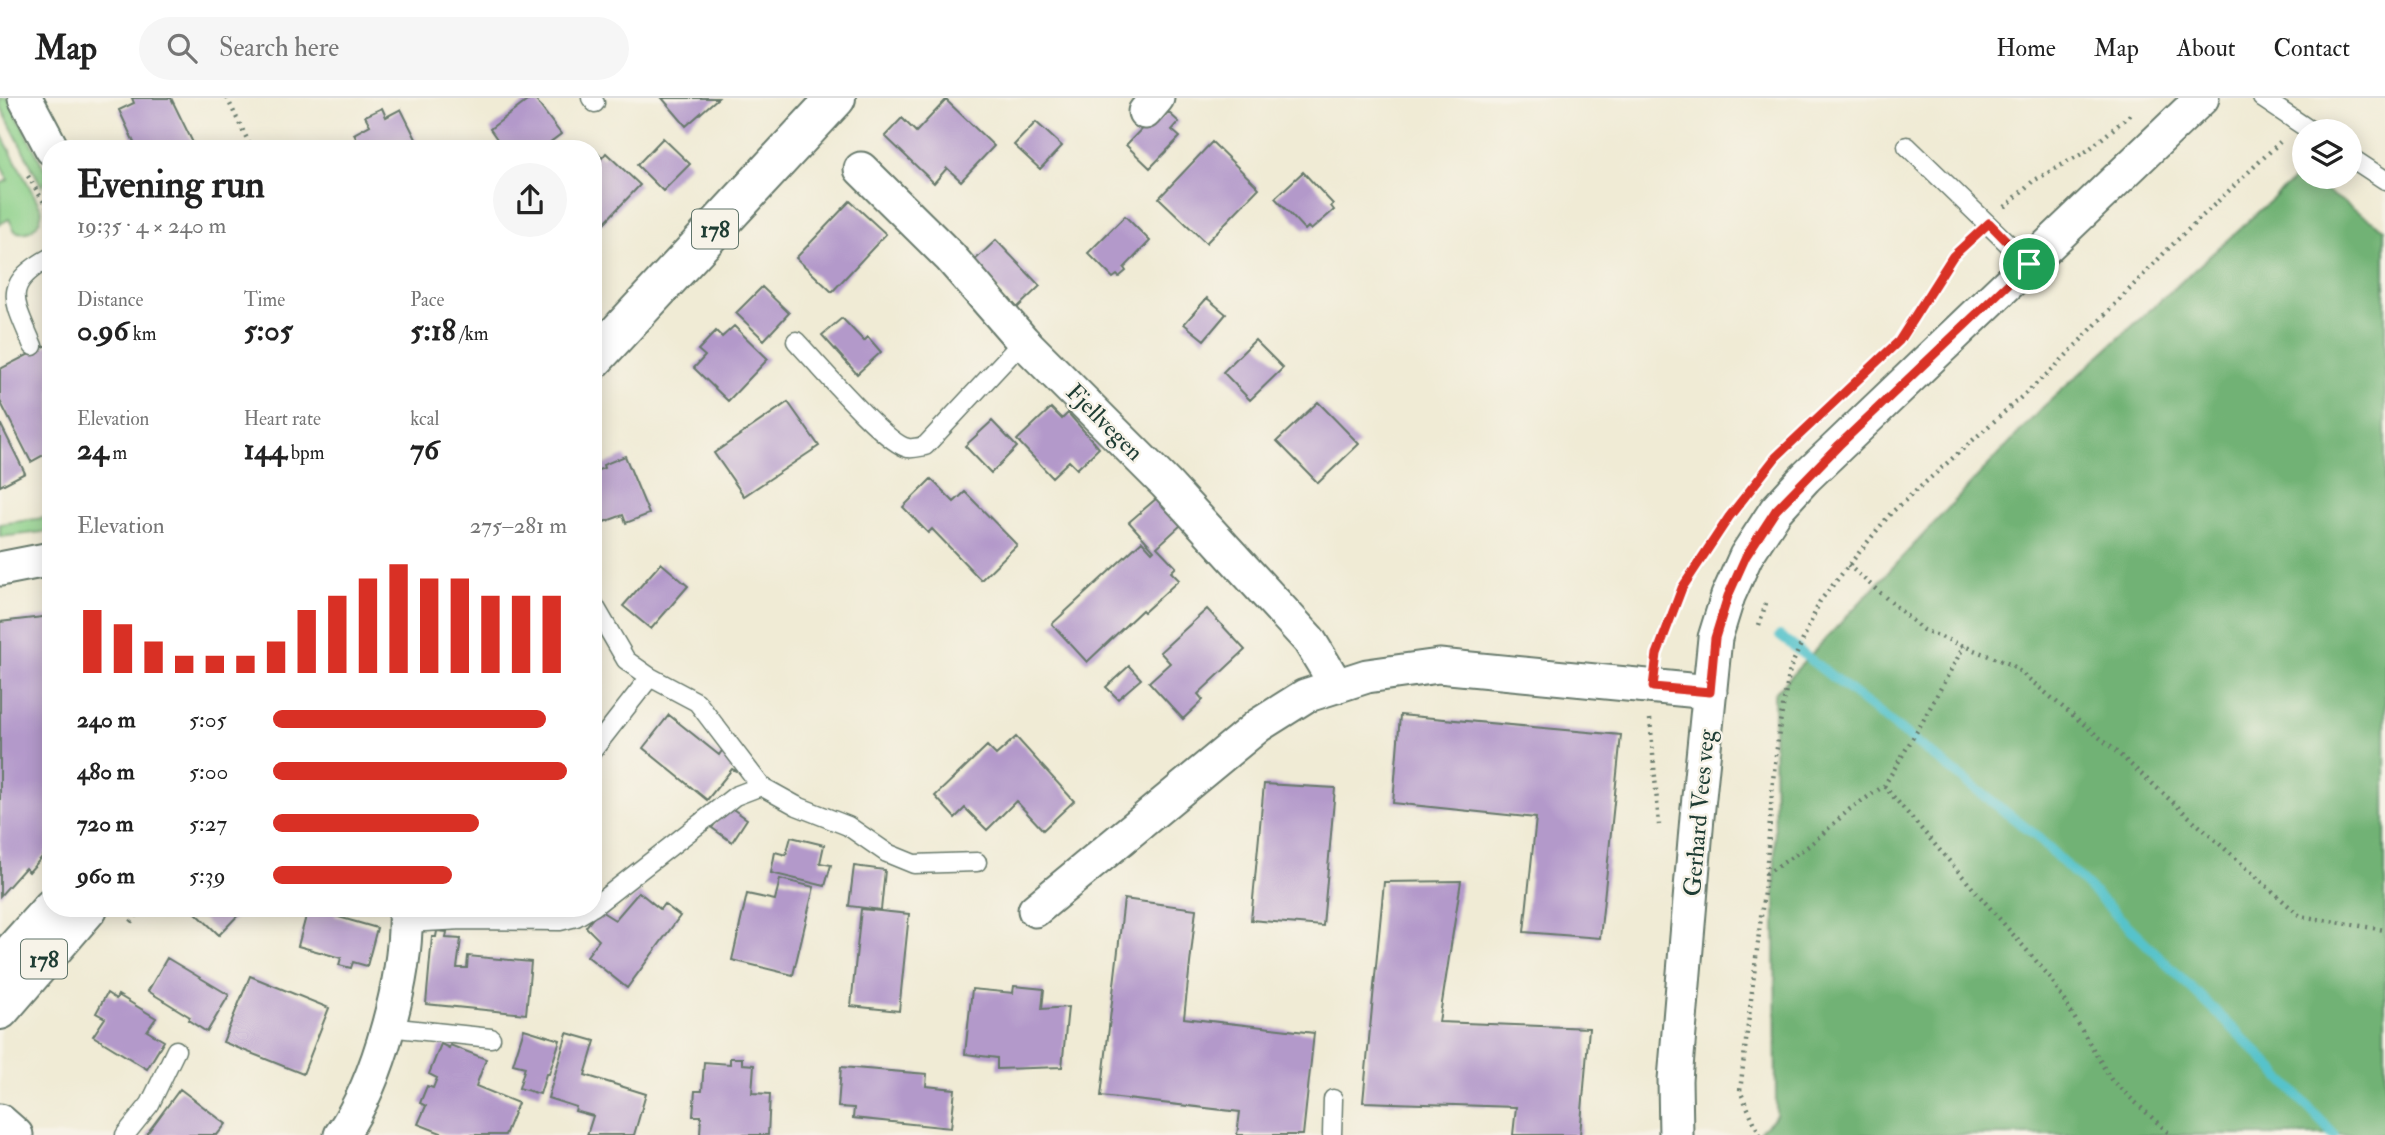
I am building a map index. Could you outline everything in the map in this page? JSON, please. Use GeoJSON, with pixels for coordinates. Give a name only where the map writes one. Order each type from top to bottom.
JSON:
{"type":"FeatureCollection","features":[{"type":"Feature","properties":{"kind":"main road","name":"178"},"geometry":{"type":"LineString","coordinates":[[602,350],[836,98]]}},
{"type":"Feature","properties":{"kind":"main road","name":"178"},"geometry":{"type":"LineString","coordinates":[[0,966],[44,917]]}},
{"type":"Feature","properties":{"kind":"main road","name":"178"},"geometry":{"type":"LineString","coordinates":[[0,1010],[81,917]]}},
{"type":"Feature","properties":{"kind":"street"},"geometry":{"type":"LineString","coordinates":[[25,98],[46,140]]}},
{"type":"Feature","properties":{"kind":"street","name":"Gerhard Vees veg"},"geometry":{"type":"LineString","coordinates":[[1676,1135],[1675,1080],[1715,638],[1728,596],[1746,556],[1776,510],[1839,445],[2202,98]]}},
{"type":"Feature","properties":{"kind":"street","name":"Fjellvegen"},"geometry":{"type":"LineString","coordinates":[[861,169],[950,257],[1023,341],[1166,484],[1309,640],[1337,686]]}},
{"type":"Feature","properties":{"kind":"street"},"geometry":{"type":"LineString","coordinates":[[0,569],[42,561]]}},
{"type":"Feature","properties":{"kind":"street"},"geometry":{"type":"LineString","coordinates":[[1035,910],[1259,725],[1305,696],[1367,677],[1439,666],[1710,692]]}},
{"type":"Feature","properties":{"kind":"street"},"geometry":{"type":"LineString","coordinates":[[353,1131],[388,1027],[400,976],[405,917]]}},
{"type":"Feature","properties":{"kind":"street"},"geometry":{"type":"LineString","coordinates":[[0,1121],[16,1135]]}},
{"type":"Feature","properties":{"kind":"lane"},"geometry":{"type":"LineString","coordinates":[[2262,98],[2293,119]]}},
{"type":"Feature","properties":{"kind":"lane"},"geometry":{"type":"LineString","coordinates":[[1907,146],[2029,264]]}},
{"type":"Feature","properties":{"kind":"lane"},"geometry":{"type":"LineString","coordinates":[[2362,165],[2385,180]]}},
{"type":"Feature","properties":{"kind":"lane"},"geometry":{"type":"LineString","coordinates":[[33,346],[13,300],[17,286],[29,269],[42,262]]}},
{"type":"Feature","properties":{"kind":"lane"},"geometry":{"type":"LineString","coordinates":[[796,341],[865,414],[895,442],[908,448],[925,446],[1023,341]]}},
{"type":"Feature","properties":{"kind":"lane"},"geometry":{"type":"LineString","coordinates":[[602,619],[626,660],[650,677],[697,702],[761,786],[797,806],[848,826],[887,853],[914,864],[977,862]]}},
{"type":"Feature","properties":{"kind":"lane"},"geometry":{"type":"LineString","coordinates":[[602,738],[650,677]]}},
{"type":"Feature","properties":{"kind":"lane"},"geometry":{"type":"LineString","coordinates":[[602,899],[735,796],[761,786]]}},
{"type":"Feature","properties":{"kind":"lane"},"geometry":{"type":"LineString","coordinates":[[502,917],[560,922],[576,917]]}},
{"type":"Feature","properties":{"kind":"lane"},"geometry":{"type":"LineString","coordinates":[[388,1027],[491,1038]]}},
{"type":"Feature","properties":{"kind":"lane"},"geometry":{"type":"LineString","coordinates":[[125,1135],[150,1104],[176,1050]]}},
{"type":"Feature","properties":{"kind":"lane"},"geometry":{"type":"LineString","coordinates":[[1332,1135],[1333,1099]]}},
{"type":"Feature","properties":{"kind":"path"},"geometry":{"type":"LineString","coordinates":[[227,98],[248,140]]}},
{"type":"Feature","properties":{"kind":"path"},"geometry":{"type":"LineString","coordinates":[[1899,341],[1953,256],[2033,181],[2087,151],[2134,111]]}},
{"type":"Feature","properties":{"kind":"path"},"geometry":{"type":"LineString","coordinates":[[1760,1135],[1740,1091],[1766,875],[1773,780],[1790,669],[1820,601],[1891,513],[2055,367],[2170,247],[2292,139]]}},
{"type":"Feature","properties":{"kind":"path"},"geometry":{"type":"LineString","coordinates":[[1659,828],[1650,711],[1657,654],[1682,588],[1715,537]]}},
{"type":"Feature","properties":{"kind":"path"},"geometry":{"type":"LineString","coordinates":[[1848,565],[1923,630],[2012,665],[2111,747],[2300,916],[2385,930]]}},
{"type":"Feature","properties":{"kind":"path"},"geometry":{"type":"LineString","coordinates":[[1758,627],[1770,592]]}},
{"type":"Feature","properties":{"kind":"path"},"geometry":{"type":"LineString","coordinates":[[1766,875],[1810,845],[1850,809],[1884,786],[1964,646]]}},
{"type":"Feature","properties":{"kind":"path"},"geometry":{"type":"LineString","coordinates":[[1884,786],[2050,977],[2112,1081],[2171,1135]]}},
{"type":"Feature","properties":{"kind":"path"},"geometry":{"type":"LineString","coordinates":[[131,922],[135,917]]}},
{"type":"Feature","properties":{"kind":"green space"},"geometry":{"type":"Polygon","coordinates":[[[0,98],[8,98],[42,164],[42,187],[0,105],[0,98]]]}},
{"type":"Feature","properties":{"kind":"green space"},"geometry":{"type":"Polygon","coordinates":[[[0,132],[42,210],[37,224],[30,231],[15,231],[9,219],[0,224],[0,184],[8,180],[0,163],[0,132]]]}},
{"type":"Feature","properties":{"kind":"green space"},"geometry":{"type":"Polygon","coordinates":[[[2292,181],[2292,189],[2323,189],[2385,229],[2385,1135],[1756,1135],[1776,1115],[1774,694],[2043,407],[2292,181]]]}},
{"type":"Feature","properties":{"kind":"green space"},"geometry":{"type":"Polygon","coordinates":[[[42,518],[42,532],[0,537],[0,524],[42,518]]]}},
{"type":"Feature","properties":{"kind":"building"},"geometry":{"type":"Polygon","coordinates":[[[132,98],[171,98],[192,140],[133,140],[119,110],[134,103],[132,98]]]}},
{"type":"Feature","properties":{"kind":"building"},"geometry":{"type":"Polygon","coordinates":[[[534,98],[561,134],[553,140],[498,140],[490,129],[534,98]]]}},
{"type":"Feature","properties":{"kind":"building"},"geometry":{"type":"Polygon","coordinates":[[[662,98],[718,98],[686,126],[662,98]]]}},
{"type":"Feature","properties":{"kind":"building"},"geometry":{"type":"Polygon","coordinates":[[[946,100],[994,146],[961,181],[947,168],[934,183],[885,136],[902,118],[916,132],[946,100]]]}},
{"type":"Feature","properties":{"kind":"building"},"geometry":{"type":"Polygon","coordinates":[[[382,108],[386,117],[401,109],[416,140],[357,140],[354,134],[370,125],[365,116],[382,108]]]}},
{"type":"Feature","properties":{"kind":"building"},"geometry":{"type":"Polygon","coordinates":[[[1168,112],[1179,122],[1172,130],[1180,137],[1150,168],[1126,145],[1156,114],[1161,119],[1168,112]]]}},
{"type":"Feature","properties":{"kind":"building"},"geometry":{"type":"Polygon","coordinates":[[[1036,122],[1062,146],[1040,169],[1014,145],[1036,122]]]}},
{"type":"Feature","properties":{"kind":"building"},"geometry":{"type":"Polygon","coordinates":[[[663,138],[690,164],[663,191],[637,165],[663,138]]]}},
{"type":"Feature","properties":{"kind":"building"},"geometry":{"type":"Polygon","coordinates":[[[1212,142],[1259,188],[1206,243],[1159,198],[1212,142]]]}},
{"type":"Feature","properties":{"kind":"building"},"geometry":{"type":"Polygon","coordinates":[[[606,153],[640,185],[603,224],[602,158],[606,153]]]}},
{"type":"Feature","properties":{"kind":"building"},"geometry":{"type":"Polygon","coordinates":[[[1303,172],[1333,204],[1331,206],[1334,210],[1311,230],[1308,227],[1305,230],[1275,198],[1303,172]]]}},
{"type":"Feature","properties":{"kind":"building"},"geometry":{"type":"Polygon","coordinates":[[[850,201],[886,234],[832,292],[796,258],[850,201]]]}},
{"type":"Feature","properties":{"kind":"building"},"geometry":{"type":"Polygon","coordinates":[[[1125,216],[1150,241],[1124,268],[1126,271],[1113,278],[1088,253],[1125,216]]]}},
{"type":"Feature","properties":{"kind":"building"},"geometry":{"type":"Polygon","coordinates":[[[996,240],[1040,286],[1017,308],[973,262],[996,240]]]}},
{"type":"Feature","properties":{"kind":"building"},"geometry":{"type":"Polygon","coordinates":[[[762,287],[789,313],[764,340],[736,313],[762,287]]]}},
{"type":"Feature","properties":{"kind":"building"},"geometry":{"type":"Polygon","coordinates":[[[1207,298],[1226,314],[1204,340],[1184,324],[1207,298]]]}},
{"type":"Feature","properties":{"kind":"building"},"geometry":{"type":"Polygon","coordinates":[[[842,318],[864,341],[868,337],[881,352],[857,374],[822,335],[842,318]]]}},
{"type":"Feature","properties":{"kind":"building"},"geometry":{"type":"Polygon","coordinates":[[[734,326],[768,359],[728,401],[694,368],[705,356],[698,350],[716,331],[722,337],[734,326]]]}},
{"type":"Feature","properties":{"kind":"building"},"geometry":{"type":"Polygon","coordinates":[[[1255,340],[1283,368],[1250,400],[1223,372],[1255,340]]]}},
{"type":"Feature","properties":{"kind":"building"},"geometry":{"type":"Polygon","coordinates":[[[42,348],[42,456],[31,462],[0,401],[0,369],[42,348]]]}},
{"type":"Feature","properties":{"kind":"building"},"geometry":{"type":"Polygon","coordinates":[[[788,402],[819,446],[744,496],[714,453],[788,402]]]}},
{"type":"Feature","properties":{"kind":"building"},"geometry":{"type":"Polygon","coordinates":[[[1318,402],[1359,444],[1318,483],[1277,441],[1318,402]]]}},
{"type":"Feature","properties":{"kind":"building"},"geometry":{"type":"Polygon","coordinates":[[[1051,408],[1062,419],[1068,413],[1099,448],[1077,469],[1069,461],[1052,477],[1017,440],[1051,408]]]}},
{"type":"Feature","properties":{"kind":"building"},"geometry":{"type":"Polygon","coordinates":[[[992,421],[1017,447],[991,473],[965,446],[992,421]]]}},
{"type":"Feature","properties":{"kind":"building"},"geometry":{"type":"Polygon","coordinates":[[[0,423],[25,473],[0,486],[0,423]]]}},
{"type":"Feature","properties":{"kind":"building"},"geometry":{"type":"Polygon","coordinates":[[[625,456],[649,514],[626,523],[623,515],[602,523],[603,465],[625,456]]]}},
{"type":"Feature","properties":{"kind":"building"},"geometry":{"type":"Polygon","coordinates":[[[931,479],[954,502],[965,492],[1017,545],[981,580],[932,529],[928,533],[903,507],[931,479]]]}},
{"type":"Feature","properties":{"kind":"building"},"geometry":{"type":"Polygon","coordinates":[[[1157,498],[1181,525],[1157,547],[1176,567],[1171,572],[1179,580],[1144,612],[1142,610],[1087,662],[1052,624],[1142,541],[1152,552],[1154,550],[1129,522],[1157,498]]]}},
{"type":"Feature","properties":{"kind":"building"},"geometry":{"type":"Polygon","coordinates":[[[661,563],[688,586],[651,629],[623,606],[661,563]]]}},
{"type":"Feature","properties":{"kind":"building"},"geometry":{"type":"Polygon","coordinates":[[[1207,609],[1245,650],[1198,694],[1203,700],[1183,719],[1149,682],[1170,663],[1160,652],[1207,609]]]}},
{"type":"Feature","properties":{"kind":"building"},"geometry":{"type":"Polygon","coordinates":[[[42,617],[42,857],[29,872],[25,868],[0,896],[0,622],[42,617]]]}},
{"type":"Feature","properties":{"kind":"building"},"geometry":{"type":"Polygon","coordinates":[[[1129,666],[1141,679],[1118,699],[1106,687],[1129,666]]]}},
{"type":"Feature","properties":{"kind":"building"},"geometry":{"type":"Polygon","coordinates":[[[669,715],[719,755],[724,748],[742,763],[736,771],[732,769],[707,800],[643,748],[669,715]]]}},
{"type":"Feature","properties":{"kind":"building"},"geometry":{"type":"Polygon","coordinates":[[[1400,715],[1621,735],[1600,938],[1524,932],[1536,818],[1393,803],[1400,715]]]}},
{"type":"Feature","properties":{"kind":"building"},"geometry":{"type":"Polygon","coordinates":[[[1016,737],[1074,801],[1043,830],[1016,801],[987,830],[965,808],[955,818],[935,796],[987,746],[996,755],[1016,737]]]}},
{"type":"Feature","properties":{"kind":"building"},"geometry":{"type":"Polygon","coordinates":[[[1264,784],[1335,788],[1323,926],[1251,920],[1264,784]]]}},
{"type":"Feature","properties":{"kind":"building"},"geometry":{"type":"Polygon","coordinates":[[[727,805],[747,819],[732,842],[712,828],[727,805]]]}},
{"type":"Feature","properties":{"kind":"building"},"geometry":{"type":"Polygon","coordinates":[[[791,837],[824,845],[820,863],[831,865],[825,886],[771,873],[775,852],[786,855],[791,837]]]}},
{"type":"Feature","properties":{"kind":"building"},"geometry":{"type":"Polygon","coordinates":[[[854,866],[885,870],[881,910],[849,906],[854,866]]]}},
{"type":"Feature","properties":{"kind":"building"},"geometry":{"type":"Polygon","coordinates":[[[780,879],[814,887],[793,975],[732,960],[747,894],[775,900],[780,879]]]}},
{"type":"Feature","properties":{"kind":"building"},"geometry":{"type":"Polygon","coordinates":[[[1461,881],[1439,1022],[1589,1028],[1580,1135],[1513,1135],[1516,1107],[1363,1102],[1384,882],[1461,881]]]}},
{"type":"Feature","properties":{"kind":"building"},"geometry":{"type":"Polygon","coordinates":[[[639,892],[660,909],[664,904],[680,916],[627,988],[587,956],[599,940],[586,927],[594,917],[602,917],[602,912],[615,920],[639,892]]]}},
{"type":"Feature","properties":{"kind":"building"},"geometry":{"type":"Polygon","coordinates":[[[1124,899],[1196,909],[1184,1018],[1314,1033],[1303,1135],[1237,1135],[1240,1112],[1101,1096],[1124,899]]]}},
{"type":"Feature","properties":{"kind":"building"},"geometry":{"type":"Polygon","coordinates":[[[861,909],[909,914],[899,1011],[851,1006],[861,909]]]}},
{"type":"Feature","properties":{"kind":"building"},"geometry":{"type":"Polygon","coordinates":[[[200,917],[236,917],[219,935],[200,917]]]}},
{"type":"Feature","properties":{"kind":"building"},"geometry":{"type":"Polygon","coordinates":[[[306,917],[338,917],[377,928],[367,966],[353,962],[351,968],[339,965],[341,958],[298,946],[306,917]]]}},
{"type":"Feature","properties":{"kind":"building"},"geometry":{"type":"Polygon","coordinates":[[[437,931],[447,932],[446,938],[461,939],[457,968],[467,968],[468,956],[531,962],[526,1014],[426,1004],[432,937],[436,937],[437,931]]]}},
{"type":"Feature","properties":{"kind":"building"},"geometry":{"type":"Polygon","coordinates":[[[167,958],[229,995],[207,1032],[188,1020],[190,1017],[148,991],[167,958]]]}},
{"type":"Feature","properties":{"kind":"building"},"geometry":{"type":"Polygon","coordinates":[[[250,976],[329,1008],[303,1074],[223,1042],[250,976]]]}},
{"type":"Feature","properties":{"kind":"building"},"geometry":{"type":"Polygon","coordinates":[[[1014,986],[1044,989],[1042,1009],[1068,1007],[1062,1067],[997,1069],[997,1058],[965,1054],[972,989],[1013,993],[1014,986]]]}},
{"type":"Feature","properties":{"kind":"building"},"geometry":{"type":"Polygon","coordinates":[[[107,993],[116,999],[118,995],[156,1018],[147,1031],[164,1041],[147,1069],[93,1036],[105,1018],[96,1013],[107,993]]]}},
{"type":"Feature","properties":{"kind":"building"},"geometry":{"type":"Polygon","coordinates":[[[524,1029],[560,1040],[540,1094],[519,1088],[525,1067],[513,1064],[524,1029]]]}},
{"type":"Feature","properties":{"kind":"building"},"geometry":{"type":"Polygon","coordinates":[[[567,1033],[595,1041],[585,1075],[646,1094],[634,1135],[587,1135],[593,1116],[548,1098],[567,1033]]]}},
{"type":"Feature","properties":{"kind":"building"},"geometry":{"type":"Polygon","coordinates":[[[441,1044],[486,1059],[476,1086],[518,1103],[505,1135],[446,1135],[418,1124],[426,1106],[420,1103],[427,1086],[433,1088],[437,1078],[429,1074],[441,1044]]]}},
{"type":"Feature","properties":{"kind":"building"},"geometry":{"type":"Polygon","coordinates":[[[730,1058],[742,1058],[742,1064],[754,1065],[752,1093],[770,1094],[768,1135],[700,1135],[701,1116],[693,1116],[695,1091],[702,1091],[704,1062],[730,1064],[730,1058]]]}},
{"type":"Feature","properties":{"kind":"building"},"geometry":{"type":"Polygon","coordinates":[[[841,1067],[927,1074],[926,1086],[955,1089],[951,1128],[853,1118],[854,1108],[838,1107],[841,1067]]]}},
{"type":"Feature","properties":{"kind":"building"},"geometry":{"type":"Polygon","coordinates":[[[180,1089],[226,1124],[217,1135],[146,1135],[180,1089]]]}},
{"type":"Feature","properties":{"kind":"waterway"},"geometry":{"type":"LineString","coordinates":[[1780,636],[2035,835],[2260,1055],[2334,1135]]}},
{"type":"Feature","properties":{"kind":"route"},"geometry":{"type":"LineString","coordinates":[[1989,223],[2029,264],[1805,478],[1776,510],[1746,556],[1728,596],[1715,638],[1710,692],[1653,687],[1657,654],[1682,588],[1729,517],[1776,457],[1899,341],[1953,256],[1989,223]]}}]}
